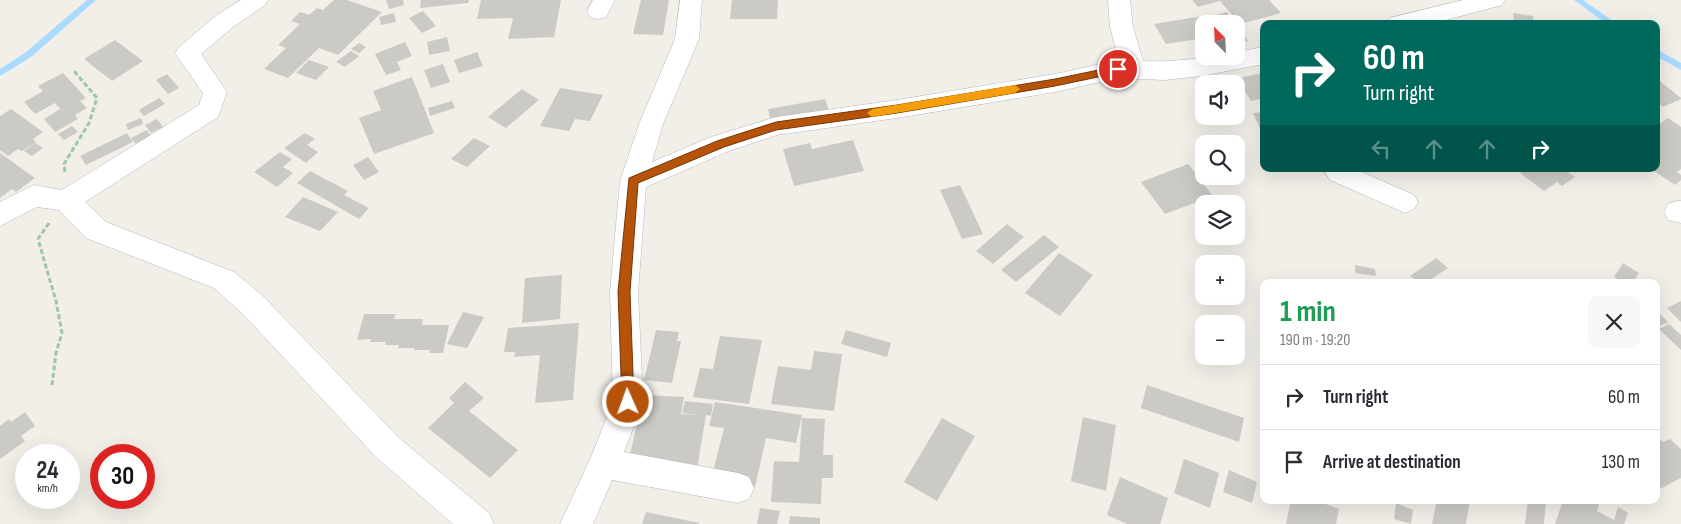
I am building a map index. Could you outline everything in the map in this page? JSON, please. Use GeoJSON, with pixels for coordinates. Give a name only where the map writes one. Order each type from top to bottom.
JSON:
{"type":"FeatureCollection","features":[{"type":"Feature","properties":{"kind":"street"},"geometry":{"type":"LineString","coordinates":[[66,201],[209,110],[215,92],[187,53],[225,21],[257,0]]}},
{"type":"Feature","properties":{"kind":"street"},"geometry":{"type":"LineString","coordinates":[[576,524],[604,463],[628,402],[624,292],[633,181],[651,124],[687,39],[691,0]]}},
{"type":"Feature","properties":{"kind":"street"},"geometry":{"type":"LineString","coordinates":[[1119,0],[1118,13],[1134,70]]}},
{"type":"Feature","properties":{"kind":"street"},"geometry":{"type":"LineString","coordinates":[[1414,20],[1494,0]]}},
{"type":"Feature","properties":{"kind":"street"},"geometry":{"type":"LineString","coordinates":[[633,181],[720,144],[776,126],[897,109],[1055,83],[1118,69],[1165,71],[1201,67],[1260,56]]}},
{"type":"Feature","properties":{"kind":"street"},"geometry":{"type":"LineString","coordinates":[[1338,172],[1405,202]]}},
{"type":"Feature","properties":{"kind":"street"},"geometry":{"type":"LineString","coordinates":[[0,215],[34,196],[66,201],[96,230],[224,280],[254,306],[388,448],[478,524]]}},
{"type":"Feature","properties":{"kind":"street"},"geometry":{"type":"LineString","coordinates":[[604,463],[738,488]]}},
{"type":"Feature","properties":{"kind":"path"},"geometry":{"type":"LineString","coordinates":[[52,385],[56,353],[62,334],[56,301],[38,239],[66,201],[64,164],[89,123],[97,98],[74,71]]}},
{"type":"Feature","properties":{"kind":"building"},"geometry":{"type":"Polygon","coordinates":[[[334,0],[347,0],[382,12],[338,55],[319,48],[288,78],[264,69],[286,48],[278,45],[300,24],[291,21],[300,12],[309,15],[317,8],[323,10],[334,0]]]}},
{"type":"Feature","properties":{"kind":"building"},"geometry":{"type":"Polygon","coordinates":[[[386,0],[403,0],[404,5],[389,9],[386,0]]]}},
{"type":"Feature","properties":{"kind":"building"},"geometry":{"type":"Polygon","coordinates":[[[421,0],[469,0],[468,3],[420,8],[421,0]]]}},
{"type":"Feature","properties":{"kind":"building"},"geometry":{"type":"Polygon","coordinates":[[[481,0],[561,0],[554,37],[508,39],[513,18],[477,19],[481,0]]]}},
{"type":"Feature","properties":{"kind":"building"},"geometry":{"type":"Polygon","coordinates":[[[641,0],[669,0],[663,35],[633,34],[641,0]]]}},
{"type":"Feature","properties":{"kind":"building"},"geometry":{"type":"Polygon","coordinates":[[[732,0],[778,0],[777,19],[730,19],[732,0]]]}},
{"type":"Feature","properties":{"kind":"building"},"geometry":{"type":"Polygon","coordinates":[[[1192,0],[1269,0],[1281,13],[1245,23],[1245,15],[1232,15],[1220,1],[1198,7],[1192,0]]]}},
{"type":"Feature","properties":{"kind":"building"},"geometry":{"type":"Polygon","coordinates":[[[423,11],[436,26],[422,33],[409,18],[423,11]]]}},
{"type":"Feature","properties":{"kind":"building"},"geometry":{"type":"Polygon","coordinates":[[[1227,12],[1229,15],[1216,15],[1227,12]]]}},
{"type":"Feature","properties":{"kind":"building"},"geometry":{"type":"Polygon","coordinates":[[[394,13],[396,22],[381,25],[379,17],[394,13]]]}},
{"type":"Feature","properties":{"kind":"building"},"geometry":{"type":"Polygon","coordinates":[[[1513,13],[1533,16],[1534,20],[1514,20],[1513,13]]]}},
{"type":"Feature","properties":{"kind":"building"},"geometry":{"type":"Polygon","coordinates":[[[1195,17],[1195,39],[1166,44],[1154,24],[1195,17]]]}},
{"type":"Feature","properties":{"kind":"building"},"geometry":{"type":"Polygon","coordinates":[[[447,37],[450,51],[429,55],[427,42],[447,37]]]}},
{"type":"Feature","properties":{"kind":"building"},"geometry":{"type":"Polygon","coordinates":[[[115,40],[143,61],[112,81],[84,59],[115,40]]]}},
{"type":"Feature","properties":{"kind":"building"},"geometry":{"type":"Polygon","coordinates":[[[405,42],[412,56],[397,62],[401,70],[386,75],[375,54],[405,42]]]}},
{"type":"Feature","properties":{"kind":"building"},"geometry":{"type":"Polygon","coordinates":[[[359,43],[366,47],[359,53],[351,49],[359,43]]]}},
{"type":"Feature","properties":{"kind":"building"},"geometry":{"type":"Polygon","coordinates":[[[351,51],[359,56],[345,67],[336,62],[351,51]]]}},
{"type":"Feature","properties":{"kind":"building"},"geometry":{"type":"Polygon","coordinates":[[[477,52],[483,66],[459,73],[454,60],[477,52]]]}},
{"type":"Feature","properties":{"kind":"building"},"geometry":{"type":"Polygon","coordinates":[[[309,60],[329,67],[316,80],[296,73],[309,60]]]}},
{"type":"Feature","properties":{"kind":"building"},"geometry":{"type":"Polygon","coordinates":[[[443,64],[450,82],[431,88],[424,70],[443,64]]]}},
{"type":"Feature","properties":{"kind":"building"},"geometry":{"type":"Polygon","coordinates":[[[63,73],[86,98],[80,101],[87,108],[75,115],[78,119],[55,132],[44,119],[60,109],[55,103],[35,114],[24,102],[43,91],[38,86],[63,73]]]}},
{"type":"Feature","properties":{"kind":"building"},"geometry":{"type":"Polygon","coordinates":[[[167,74],[179,88],[168,94],[156,80],[167,74]]]}},
{"type":"Feature","properties":{"kind":"building"},"geometry":{"type":"Polygon","coordinates":[[[1260,74],[1260,99],[1251,101],[1245,91],[1245,77],[1260,74]]]}},
{"type":"Feature","properties":{"kind":"building"},"geometry":{"type":"Polygon","coordinates":[[[412,77],[434,133],[374,154],[359,118],[381,110],[373,91],[412,77]]]}},
{"type":"Feature","properties":{"kind":"building"},"geometry":{"type":"Polygon","coordinates":[[[1660,81],[1681,98],[1663,107],[1660,105],[1660,81]]]}},
{"type":"Feature","properties":{"kind":"building"},"geometry":{"type":"Polygon","coordinates":[[[560,88],[603,95],[590,121],[575,119],[569,131],[540,126],[560,88]]]}},
{"type":"Feature","properties":{"kind":"building"},"geometry":{"type":"Polygon","coordinates":[[[522,89],[539,100],[506,128],[488,117],[522,89]]]}},
{"type":"Feature","properties":{"kind":"building"},"geometry":{"type":"Polygon","coordinates":[[[159,98],[165,104],[144,116],[139,110],[159,98]]]}},
{"type":"Feature","properties":{"kind":"building"},"geometry":{"type":"Polygon","coordinates":[[[825,99],[829,110],[771,121],[768,109],[825,99]]]}},
{"type":"Feature","properties":{"kind":"building"},"geometry":{"type":"Polygon","coordinates":[[[452,101],[455,108],[430,116],[428,108],[452,101]]]}},
{"type":"Feature","properties":{"kind":"building"},"geometry":{"type":"Polygon","coordinates":[[[11,109],[43,132],[33,139],[36,142],[22,151],[18,149],[8,156],[0,150],[0,116],[11,109]]]}},
{"type":"Feature","properties":{"kind":"building"},"geometry":{"type":"Polygon","coordinates":[[[1260,112],[1260,128],[1253,113],[1260,112]]]}},
{"type":"Feature","properties":{"kind":"building"},"geometry":{"type":"Polygon","coordinates":[[[141,118],[143,124],[128,130],[126,124],[141,118]]]}},
{"type":"Feature","properties":{"kind":"building"},"geometry":{"type":"Polygon","coordinates":[[[1668,118],[1681,127],[1681,169],[1677,172],[1681,175],[1681,180],[1675,185],[1656,172],[1660,172],[1660,123],[1668,118]]]}},
{"type":"Feature","properties":{"kind":"building"},"geometry":{"type":"Polygon","coordinates":[[[157,119],[163,127],[151,133],[145,125],[157,119]]]}},
{"type":"Feature","properties":{"kind":"building"},"geometry":{"type":"Polygon","coordinates":[[[72,126],[78,132],[64,140],[58,134],[72,126]]]}},
{"type":"Feature","properties":{"kind":"building"},"geometry":{"type":"Polygon","coordinates":[[[147,130],[151,136],[136,144],[131,138],[147,130]]]}},
{"type":"Feature","properties":{"kind":"building"},"geometry":{"type":"Polygon","coordinates":[[[127,133],[133,142],[86,165],[80,156],[127,133]]]}},
{"type":"Feature","properties":{"kind":"building"},"geometry":{"type":"Polygon","coordinates":[[[305,133],[315,139],[307,145],[318,152],[306,163],[284,148],[305,133]]]}},
{"type":"Feature","properties":{"kind":"building"},"geometry":{"type":"Polygon","coordinates":[[[474,138],[490,146],[467,167],[451,159],[474,138]]]}},
{"type":"Feature","properties":{"kind":"building"},"geometry":{"type":"Polygon","coordinates":[[[853,140],[864,171],[794,186],[783,149],[810,143],[812,149],[853,140]]]}},
{"type":"Feature","properties":{"kind":"building"},"geometry":{"type":"Polygon","coordinates":[[[35,143],[43,148],[32,156],[24,151],[35,143]]]}},
{"type":"Feature","properties":{"kind":"building"},"geometry":{"type":"Polygon","coordinates":[[[280,152],[292,159],[283,167],[293,173],[277,187],[254,172],[280,152]]]}},
{"type":"Feature","properties":{"kind":"building"},"geometry":{"type":"Polygon","coordinates":[[[0,153],[35,178],[16,192],[12,189],[0,198],[0,153]]]}},
{"type":"Feature","properties":{"kind":"building"},"geometry":{"type":"Polygon","coordinates":[[[368,157],[379,172],[364,180],[353,165],[368,157]]]}},
{"type":"Feature","properties":{"kind":"building"},"geometry":{"type":"Polygon","coordinates":[[[1188,164],[1195,173],[1195,185],[1204,185],[1212,195],[1195,195],[1195,203],[1165,214],[1141,182],[1188,164]]]}},
{"type":"Feature","properties":{"kind":"building"},"geometry":{"type":"Polygon","coordinates":[[[310,171],[348,191],[344,195],[369,208],[359,219],[297,183],[310,171]]]}},
{"type":"Feature","properties":{"kind":"building"},"geometry":{"type":"Polygon","coordinates":[[[1568,172],[1575,177],[1562,186],[1557,182],[1544,191],[1520,173],[1568,172]]]}},
{"type":"Feature","properties":{"kind":"building"},"geometry":{"type":"Polygon","coordinates":[[[960,185],[983,234],[962,239],[940,190],[960,185]]]}},
{"type":"Feature","properties":{"kind":"building"},"geometry":{"type":"Polygon","coordinates":[[[303,197],[338,212],[320,231],[285,217],[303,197]]]}},
{"type":"Feature","properties":{"kind":"building"},"geometry":{"type":"Polygon","coordinates":[[[1007,224],[1024,237],[993,264],[976,251],[1007,224]]]}},
{"type":"Feature","properties":{"kind":"building"},"geometry":{"type":"Polygon","coordinates":[[[1044,235],[1059,247],[1016,282],[1001,270],[1044,235]]]}},
{"type":"Feature","properties":{"kind":"building"},"geometry":{"type":"Polygon","coordinates":[[[1059,253],[1093,275],[1060,316],[1025,293],[1059,253]]]}},
{"type":"Feature","properties":{"kind":"building"},"geometry":{"type":"Polygon","coordinates":[[[1436,258],[1448,268],[1432,279],[1414,279],[1410,276],[1436,258]]]}},
{"type":"Feature","properties":{"kind":"building"},"geometry":{"type":"Polygon","coordinates":[[[1623,263],[1639,273],[1635,279],[1618,279],[1614,277],[1623,263]]]}},
{"type":"Feature","properties":{"kind":"building"},"geometry":{"type":"Polygon","coordinates":[[[1355,265],[1375,269],[1376,276],[1355,273],[1355,265]]]}},
{"type":"Feature","properties":{"kind":"building"},"geometry":{"type":"Polygon","coordinates":[[[562,275],[560,319],[522,323],[525,278],[562,275]]]}},
{"type":"Feature","properties":{"kind":"building"},"geometry":{"type":"Polygon","coordinates":[[[1681,301],[1681,322],[1667,308],[1681,301]]]}},
{"type":"Feature","properties":{"kind":"building"},"geometry":{"type":"Polygon","coordinates":[[[463,312],[484,317],[467,348],[447,344],[463,312]]]}},
{"type":"Feature","properties":{"kind":"building"},"geometry":{"type":"Polygon","coordinates":[[[364,314],[396,314],[394,319],[423,319],[422,325],[449,325],[443,353],[429,353],[430,350],[414,350],[415,348],[398,348],[399,345],[385,345],[386,342],[370,342],[371,339],[357,340],[364,314]]]}},
{"type":"Feature","properties":{"kind":"building"},"geometry":{"type":"Polygon","coordinates":[[[1660,314],[1668,322],[1660,326],[1660,314]]]}},
{"type":"Feature","properties":{"kind":"building"},"geometry":{"type":"Polygon","coordinates":[[[579,323],[573,400],[535,403],[540,355],[514,357],[515,352],[504,352],[508,328],[579,323]]]}},
{"type":"Feature","properties":{"kind":"building"},"geometry":{"type":"Polygon","coordinates":[[[1669,324],[1681,335],[1681,350],[1660,330],[1669,324]]]}},
{"type":"Feature","properties":{"kind":"building"},"geometry":{"type":"Polygon","coordinates":[[[656,330],[679,332],[677,341],[681,341],[672,383],[644,380],[656,330]]]}},
{"type":"Feature","properties":{"kind":"building"},"geometry":{"type":"Polygon","coordinates":[[[846,330],[891,343],[887,357],[841,344],[846,330]]]}},
{"type":"Feature","properties":{"kind":"building"},"geometry":{"type":"Polygon","coordinates":[[[720,336],[762,340],[749,404],[693,397],[700,368],[713,369],[720,336]]]}},
{"type":"Feature","properties":{"kind":"building"},"geometry":{"type":"Polygon","coordinates":[[[814,351],[842,354],[834,411],[771,404],[778,366],[811,370],[814,351]]]}},
{"type":"Feature","properties":{"kind":"building"},"geometry":{"type":"Polygon","coordinates":[[[465,382],[484,398],[469,411],[518,450],[490,478],[428,428],[454,403],[449,398],[465,382]]]}},
{"type":"Feature","properties":{"kind":"building"},"geometry":{"type":"Polygon","coordinates":[[[1147,385],[1244,418],[1239,442],[1141,408],[1147,385]]]}},
{"type":"Feature","properties":{"kind":"building"},"geometry":{"type":"Polygon","coordinates":[[[644,395],[684,397],[681,414],[699,415],[682,413],[685,401],[713,404],[711,416],[706,415],[697,469],[628,463],[644,395]]]}},
{"type":"Feature","properties":{"kind":"building"},"geometry":{"type":"Polygon","coordinates":[[[715,402],[802,415],[796,443],[766,438],[755,487],[711,480],[724,428],[709,426],[715,402]]]}},
{"type":"Feature","properties":{"kind":"building"},"geometry":{"type":"Polygon","coordinates":[[[25,412],[35,426],[21,436],[25,441],[21,444],[15,444],[15,448],[0,459],[0,426],[9,419],[11,422],[25,412]]]}},
{"type":"Feature","properties":{"kind":"building"},"geometry":{"type":"Polygon","coordinates":[[[1083,417],[1116,425],[1106,491],[1071,481],[1083,417]]]}},
{"type":"Feature","properties":{"kind":"building"},"geometry":{"type":"Polygon","coordinates":[[[802,418],[825,419],[823,455],[833,455],[833,478],[822,478],[821,504],[771,502],[774,461],[799,462],[802,418]]]}},
{"type":"Feature","properties":{"kind":"building"},"geometry":{"type":"Polygon","coordinates":[[[942,418],[975,436],[937,501],[904,482],[942,418]]]}},
{"type":"Feature","properties":{"kind":"building"},"geometry":{"type":"Polygon","coordinates":[[[1660,439],[1663,442],[1670,439],[1681,449],[1681,478],[1660,489],[1660,439]]]}},
{"type":"Feature","properties":{"kind":"building"},"geometry":{"type":"Polygon","coordinates":[[[1184,459],[1219,473],[1210,508],[1174,493],[1184,459]]]}},
{"type":"Feature","properties":{"kind":"building"},"geometry":{"type":"Polygon","coordinates":[[[1229,470],[1257,482],[1252,503],[1223,492],[1229,470]]]}},
{"type":"Feature","properties":{"kind":"building"},"geometry":{"type":"Polygon","coordinates":[[[1120,477],[1168,498],[1160,524],[1127,524],[1107,515],[1120,477]]]}},
{"type":"Feature","properties":{"kind":"building"},"geometry":{"type":"Polygon","coordinates":[[[1290,504],[1326,504],[1339,509],[1336,524],[1286,524],[1290,504]]]}},
{"type":"Feature","properties":{"kind":"building"},"geometry":{"type":"Polygon","coordinates":[[[1396,504],[1413,510],[1411,524],[1394,519],[1396,504]]]}},
{"type":"Feature","properties":{"kind":"building"},"geometry":{"type":"Polygon","coordinates":[[[1436,504],[1469,504],[1466,524],[1432,524],[1436,504]]]}},
{"type":"Feature","properties":{"kind":"building"},"geometry":{"type":"Polygon","coordinates":[[[1528,504],[1546,504],[1544,524],[1525,524],[1528,504]]]}},
{"type":"Feature","properties":{"kind":"building"},"geometry":{"type":"Polygon","coordinates":[[[1562,504],[1599,504],[1597,511],[1614,520],[1618,507],[1628,513],[1624,524],[1555,524],[1562,504]]]}},
{"type":"Feature","properties":{"kind":"building"},"geometry":{"type":"Polygon","coordinates":[[[760,508],[780,511],[777,524],[757,524],[760,508]]]}},
{"type":"Feature","properties":{"kind":"building"},"geometry":{"type":"Polygon","coordinates":[[[646,512],[699,523],[699,524],[642,524],[646,512]]]}},
{"type":"Feature","properties":{"kind":"building"},"geometry":{"type":"Polygon","coordinates":[[[790,516],[820,518],[820,524],[789,524],[790,516]]]}},
{"type":"Feature","properties":{"kind":"waterway"},"geometry":{"type":"LineString","coordinates":[[0,73],[28,55],[92,0]]}},
{"type":"Feature","properties":{"kind":"waterway"},"geometry":{"type":"LineString","coordinates":[[1578,0],[1607,20]]}},
{"type":"Feature","properties":{"kind":"waterway"},"geometry":{"type":"LineString","coordinates":[[1660,54],[1681,67]]}},
{"type":"Feature","properties":{"kind":"slow traffic"},"geometry":{"type":"LineString","coordinates":[[872,113],[1015,89]]}},
{"type":"Feature","properties":{"kind":"route"},"geometry":{"type":"LineString","coordinates":[[628,402],[624,292],[633,181],[720,144],[776,126],[897,109],[1055,83],[1118,69]]}}]}
